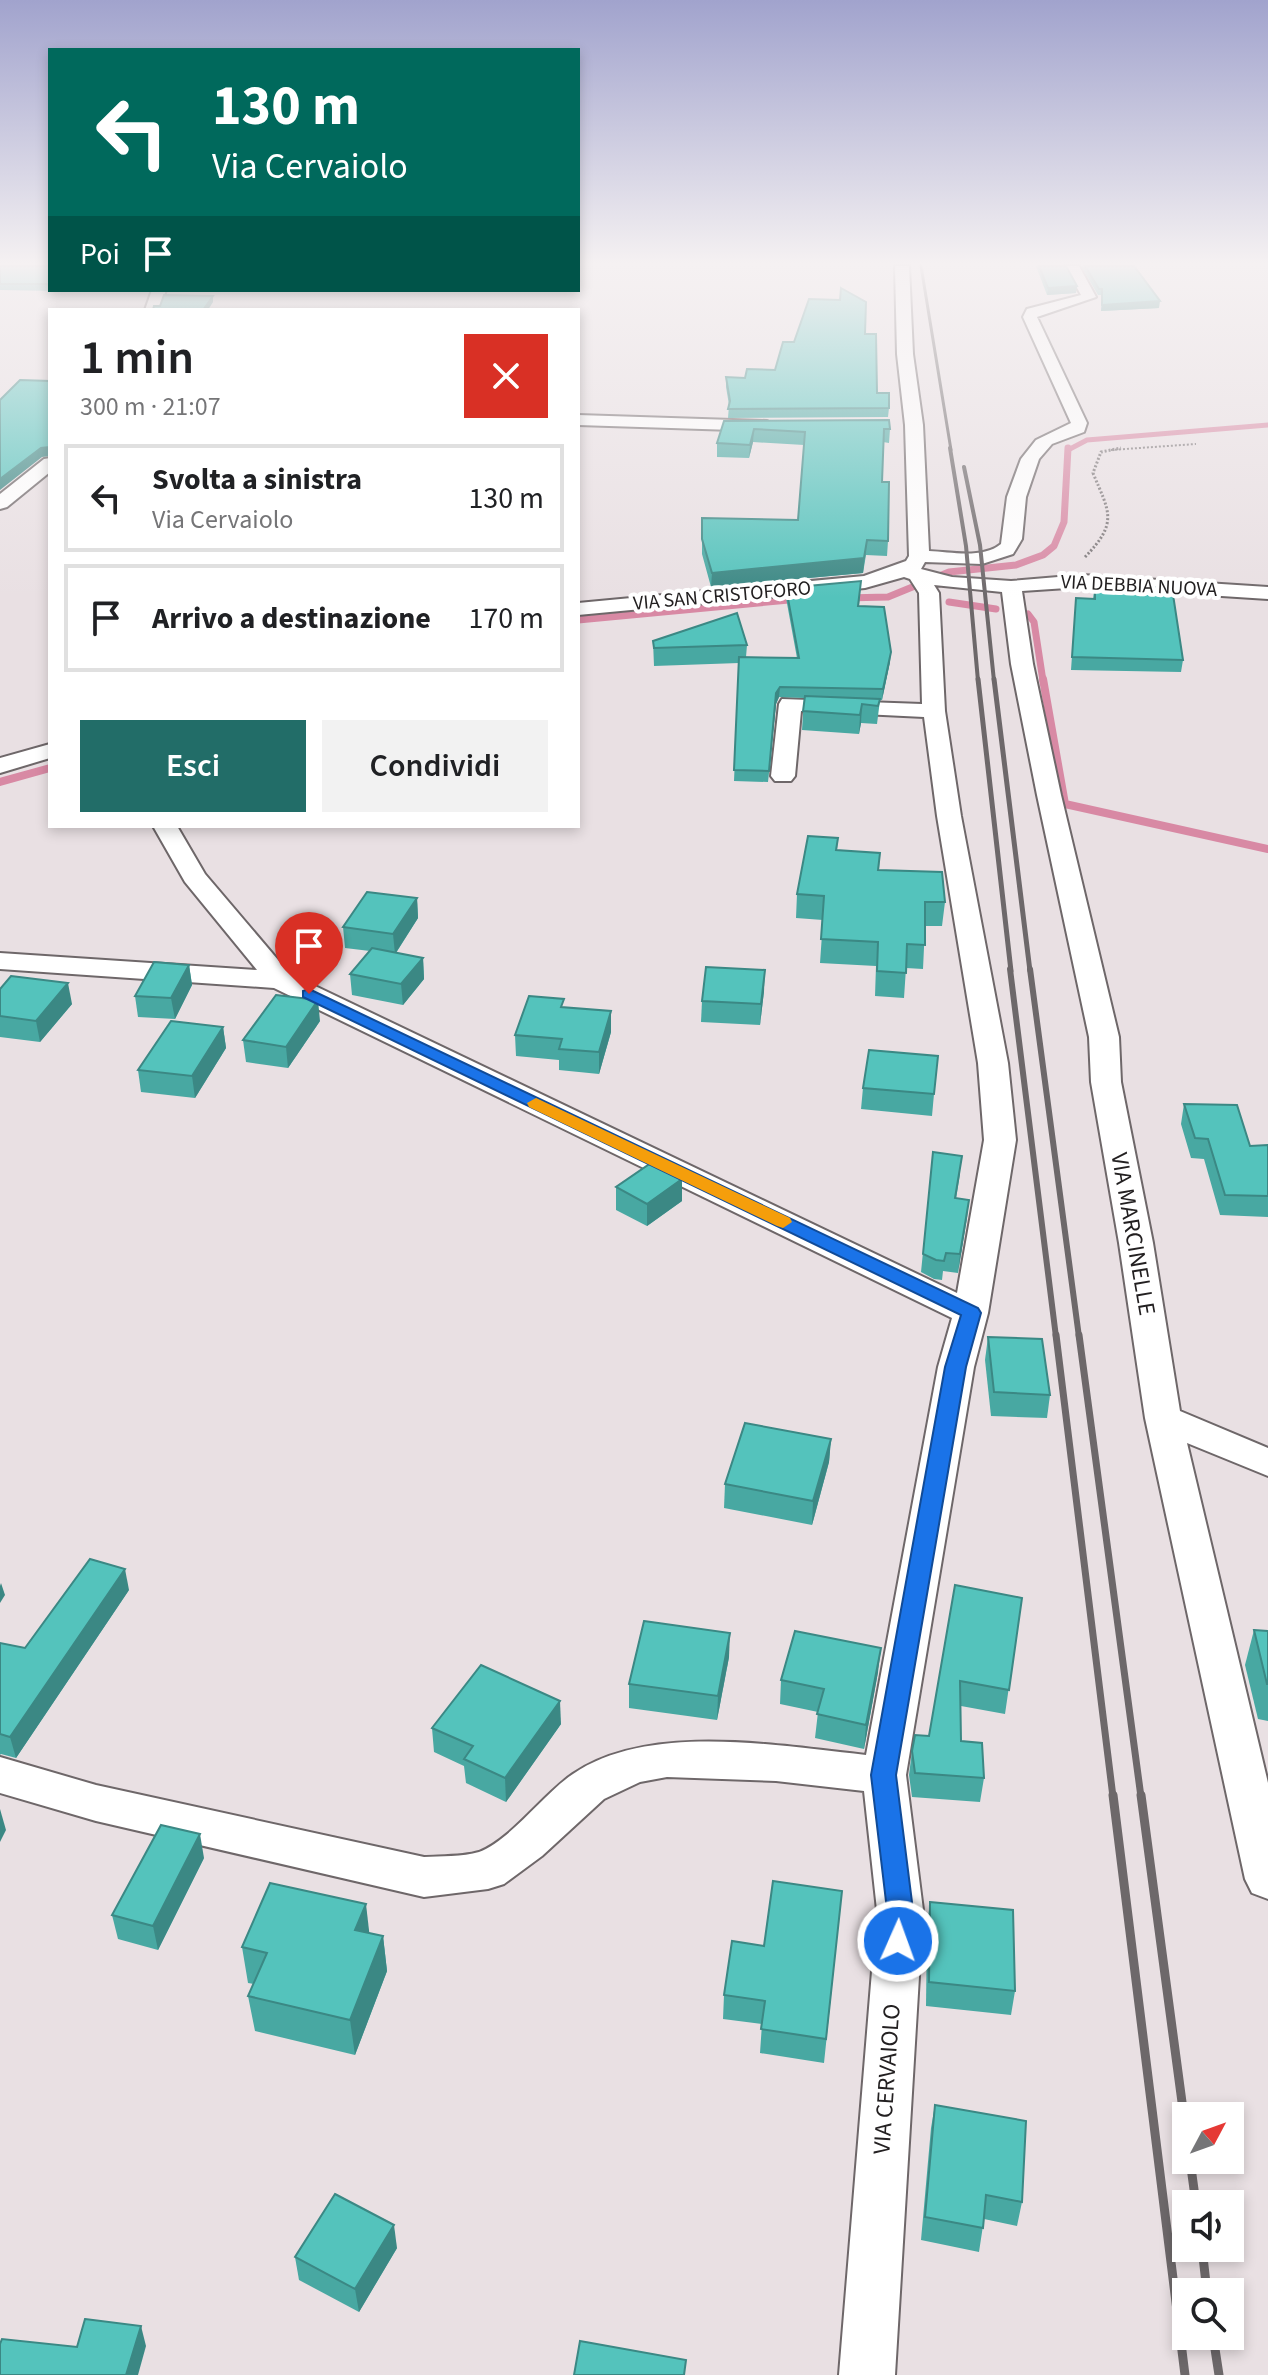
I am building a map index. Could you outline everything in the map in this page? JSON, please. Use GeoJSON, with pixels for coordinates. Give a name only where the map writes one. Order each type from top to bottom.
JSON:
{"type":"FeatureCollection","features":[{"type":"Feature","properties":{"kind":"street","name":"VIA CERVAIOLO"},"geometry":{"type":"LineString","coordinates":[[867,2375],[900,1910],[884,1775],[956,1367],[971,1313],[990,1218],[1000,1140],[993,1063],[949,816],[934,711],[924,576],[907,425],[906,377]]}},
{"type":"Feature","properties":{"kind":"street"},"geometry":{"type":"LineString","coordinates":[[924,576],[999,554],[1009,547],[1014,536],[1015,504],[1023,475],[1038,447],[1078,428],[1079,423],[1058,377]]}},
{"type":"Feature","properties":{"kind":"street"},"geometry":{"type":"LineString","coordinates":[[580,420],[780,426]]}},
{"type":"Feature","properties":{"kind":"street"},"geometry":{"type":"LineString","coordinates":[[0,503],[48,465]]}},
{"type":"Feature","properties":{"kind":"street","name":"VIA SAN CRISTOFORO"},"geometry":{"type":"LineString","coordinates":[[580,609],[924,576]]}},
{"type":"Feature","properties":{"kind":"street","name":"VIA DEBBIA NUOVA"},"geometry":{"type":"LineString","coordinates":[[924,576],[1023,585],[1082,581],[1268,593]]}},
{"type":"Feature","properties":{"kind":"street","name":"VIA MARCINELLE"},"geometry":{"type":"LineString","coordinates":[[1023,585],[1022,664],[1104,1037],[1106,1082],[1136,1243],[1163,1418],[1268,1879]]}},
{"type":"Feature","properties":{"kind":"street"},"geometry":{"type":"LineString","coordinates":[[783,776],[790,704],[934,711]]}},
{"type":"Feature","properties":{"kind":"street"},"geometry":{"type":"LineString","coordinates":[[0,766],[48,752]]}},
{"type":"Feature","properties":{"kind":"street"},"geometry":{"type":"LineString","coordinates":[[166,828],[194,877],[280,980]]}},
{"type":"Feature","properties":{"kind":"street"},"geometry":{"type":"LineString","coordinates":[[0,961],[280,980],[971,1313]]}},
{"type":"Feature","properties":{"kind":"street"},"geometry":{"type":"LineString","coordinates":[[1163,1418],[1268,1463]]}},
{"type":"Feature","properties":{"kind":"street"},"geometry":{"type":"LineString","coordinates":[[0,1775],[96,1803],[424,1877],[488,1870],[526,1843],[589,1786],[632,1766],[667,1759],[776,1763],[884,1775]]}},
{"type":"Feature","properties":{"kind":"path"},"geometry":{"type":"LineString","coordinates":[[1023,585],[1080,562],[1096,546],[1107,525],[1107,500],[1093,473],[1101,452],[1128,447],[1196,444]]}},
{"type":"Feature","properties":{"kind":"building"},"geometry":{"type":"Polygon","coordinates":[[[726,377],[877,377],[877,393],[889,393],[889,408],[728,409],[730,401],[726,377]]]}},
{"type":"Feature","properties":{"kind":"building"},"geometry":{"type":"Polygon","coordinates":[[[20,380],[48,381],[48,447],[41,448],[0,479],[0,400],[20,380]]]}},
{"type":"Feature","properties":{"kind":"building"},"geometry":{"type":"Polygon","coordinates":[[[889,420],[890,429],[884,429],[882,482],[889,482],[888,541],[867,540],[864,558],[712,573],[702,539],[702,518],[798,520],[805,432],[754,429],[750,445],[717,443],[724,421],[889,420]]]}},
{"type":"Feature","properties":{"kind":"building"},"geometry":{"type":"Polygon","coordinates":[[[861,581],[858,606],[884,607],[891,652],[883,689],[780,687],[776,693],[769,771],[734,770],[739,657],[799,658],[786,588],[861,581]]]}},
{"type":"Feature","properties":{"kind":"building"},"geometry":{"type":"Polygon","coordinates":[[[1095,584],[1172,588],[1183,660],[1072,657],[1076,598],[1095,599],[1095,584]]]}},
{"type":"Feature","properties":{"kind":"building"},"geometry":{"type":"Polygon","coordinates":[[[737,613],[747,645],[654,648],[653,641],[737,613]]]}},
{"type":"Feature","properties":{"kind":"building"},"geometry":{"type":"Polygon","coordinates":[[[805,696],[880,699],[878,706],[862,704],[860,715],[803,711],[805,696]]]}},
{"type":"Feature","properties":{"kind":"building"},"geometry":{"type":"Polygon","coordinates":[[[808,836],[838,838],[836,850],[880,853],[878,870],[942,872],[945,902],[925,902],[925,945],[907,944],[906,973],[877,971],[878,942],[821,939],[824,896],[797,894],[808,836]]]}},
{"type":"Feature","properties":{"kind":"building"},"geometry":{"type":"Polygon","coordinates":[[[367,892],[417,898],[393,934],[343,927],[367,892]]]}},
{"type":"Feature","properties":{"kind":"building"},"geometry":{"type":"Polygon","coordinates":[[[372,948],[423,958],[401,984],[350,974],[372,948]]]}},
{"type":"Feature","properties":{"kind":"building"},"geometry":{"type":"Polygon","coordinates":[[[154,962],[189,965],[171,998],[135,996],[154,962]]]}},
{"type":"Feature","properties":{"kind":"building"},"geometry":{"type":"Polygon","coordinates":[[[706,967],[765,970],[761,1004],[702,1001],[706,967]]]}},
{"type":"Feature","properties":{"kind":"building"},"geometry":{"type":"Polygon","coordinates":[[[11,976],[68,983],[36,1021],[0,1016],[0,989],[11,976]]]}},
{"type":"Feature","properties":{"kind":"building"},"geometry":{"type":"Polygon","coordinates":[[[276,995],[318,1000],[286,1047],[243,1040],[276,995]]]}},
{"type":"Feature","properties":{"kind":"building"},"geometry":{"type":"Polygon","coordinates":[[[529,996],[564,999],[561,1007],[611,1011],[599,1052],[559,1049],[562,1039],[515,1035],[529,996]]]}},
{"type":"Feature","properties":{"kind":"building"},"geometry":{"type":"Polygon","coordinates":[[[171,1021],[223,1027],[192,1076],[138,1070],[171,1021]]]}},
{"type":"Feature","properties":{"kind":"building"},"geometry":{"type":"Polygon","coordinates":[[[869,1050],[938,1056],[934,1094],[863,1088],[869,1050]]]}},
{"type":"Feature","properties":{"kind":"building"},"geometry":{"type":"Polygon","coordinates":[[[1184,1104],[1237,1105],[1250,1146],[1268,1145],[1268,1196],[1225,1195],[1208,1139],[1195,1138],[1184,1104]]]}},
{"type":"Feature","properties":{"kind":"building"},"geometry":{"type":"Polygon","coordinates":[[[933,1152],[962,1156],[955,1198],[969,1200],[960,1254],[946,1253],[944,1261],[923,1254],[933,1152]]]}},
{"type":"Feature","properties":{"kind":"building"},"geometry":{"type":"Polygon","coordinates":[[[651,1163],[682,1179],[647,1204],[616,1187],[651,1163]]]}},
{"type":"Feature","properties":{"kind":"building"},"geometry":{"type":"Polygon","coordinates":[[[988,1337],[1042,1339],[1050,1395],[994,1392],[988,1337]]]}},
{"type":"Feature","properties":{"kind":"building"},"geometry":{"type":"Polygon","coordinates":[[[745,1423],[831,1439],[813,1501],[725,1484],[745,1423]]]}},
{"type":"Feature","properties":{"kind":"building"},"geometry":{"type":"Polygon","coordinates":[[[90,1559],[125,1569],[10,1737],[0,1734],[0,1643],[25,1648],[90,1559]]]}},
{"type":"Feature","properties":{"kind":"building"},"geometry":{"type":"Polygon","coordinates":[[[955,1585],[1022,1598],[1009,1690],[960,1681],[961,1741],[982,1743],[984,1778],[915,1773],[912,1751],[915,1735],[929,1736],[955,1585]]]}},
{"type":"Feature","properties":{"kind":"building"},"geometry":{"type":"Polygon","coordinates":[[[644,1621],[730,1633],[718,1696],[629,1684],[644,1621]]]}},
{"type":"Feature","properties":{"kind":"building"},"geometry":{"type":"Polygon","coordinates":[[[1254,1630],[1268,1631],[1268,1684],[1267,1684],[1254,1630]]]}},
{"type":"Feature","properties":{"kind":"building"},"geometry":{"type":"Polygon","coordinates":[[[795,1631],[881,1648],[866,1725],[817,1714],[824,1689],[781,1680],[795,1631]]]}},
{"type":"Feature","properties":{"kind":"building"},"geometry":{"type":"Polygon","coordinates":[[[481,1665],[560,1701],[505,1778],[464,1759],[473,1746],[432,1728],[481,1665]]]}},
{"type":"Feature","properties":{"kind":"building"},"geometry":{"type":"Polygon","coordinates":[[[161,1825],[200,1834],[153,1926],[112,1915],[161,1825]]]}},
{"type":"Feature","properties":{"kind":"building"},"geometry":{"type":"Polygon","coordinates":[[[773,1881],[842,1891],[826,2039],[761,2029],[765,2001],[724,1995],[732,1941],[764,1946],[773,1881]]]}},
{"type":"Feature","properties":{"kind":"building"},"geometry":{"type":"Polygon","coordinates":[[[270,1883],[366,1904],[355,1930],[383,1936],[350,2020],[248,1996],[267,1953],[242,1947],[270,1883]]]}},
{"type":"Feature","properties":{"kind":"building"},"geometry":{"type":"Polygon","coordinates":[[[930,1902],[1013,1910],[1015,1991],[929,1982],[930,1902]]]}},
{"type":"Feature","properties":{"kind":"building"},"geometry":{"type":"Polygon","coordinates":[[[935,2105],[1026,2121],[1022,2202],[986,2195],[983,2228],[925,2217],[935,2105]]]}},
{"type":"Feature","properties":{"kind":"building"},"geometry":{"type":"Polygon","coordinates":[[[335,2194],[394,2225],[355,2289],[295,2257],[335,2194]]]}},
{"type":"Feature","properties":{"kind":"building"},"geometry":{"type":"Polygon","coordinates":[[[85,2319],[141,2326],[126,2375],[0,2375],[2,2339],[77,2347],[85,2319]]]}},
{"type":"Feature","properties":{"kind":"building"},"geometry":{"type":"Polygon","coordinates":[[[580,2341],[686,2360],[684,2375],[574,2375],[580,2341]]]}},
{"type":"Feature","properties":{"kind":"waterway"},"geometry":{"type":"LineString","coordinates":[[1068,450],[1087,440],[1268,425]]}},
{"type":"Feature","properties":{"kind":"waterway"},"geometry":{"type":"LineString","coordinates":[[845,598],[888,597],[949,572],[1016,565],[1043,555],[1054,546],[1064,522],[1068,448]]}},
{"type":"Feature","properties":{"kind":"waterway"},"geometry":{"type":"LineString","coordinates":[[580,620],[800,599]]}},
{"type":"Feature","properties":{"kind":"waterway"},"geometry":{"type":"LineString","coordinates":[[949,602],[996,609]]}},
{"type":"Feature","properties":{"kind":"waterway"},"geometry":{"type":"LineString","coordinates":[[1028,614],[1034,622],[1043,681]]}},
{"type":"Feature","properties":{"kind":"waterway"},"geometry":{"type":"LineString","coordinates":[[1043,679],[1065,804],[1268,849]]}},
{"type":"Feature","properties":{"kind":"waterway"},"geometry":{"type":"LineString","coordinates":[[0,782],[48,769]]}},
{"type":"Feature","properties":{"kind":"railway"},"geometry":{"type":"LineString","coordinates":[[939,377],[951,450]]}},
{"type":"Feature","properties":{"kind":"railway"},"geometry":{"type":"LineString","coordinates":[[950,448],[966,546],[978,681]]}},
{"type":"Feature","properties":{"kind":"railway"},"geometry":{"type":"LineString","coordinates":[[964,467],[980,545],[994,681]]}},
{"type":"Feature","properties":{"kind":"railway"},"geometry":{"type":"LineString","coordinates":[[978,679],[1011,971]]}},
{"type":"Feature","properties":{"kind":"railway"},"geometry":{"type":"LineString","coordinates":[[994,679],[1030,971]]}},
{"type":"Feature","properties":{"kind":"railway"},"geometry":{"type":"LineString","coordinates":[[1010,969],[1056,1337]]}},
{"type":"Feature","properties":{"kind":"railway"},"geometry":{"type":"LineString","coordinates":[[1030,969],[1079,1337]]}},
{"type":"Feature","properties":{"kind":"railway"},"geometry":{"type":"LineString","coordinates":[[1056,1335],[1113,1797]]}},
{"type":"Feature","properties":{"kind":"railway"},"geometry":{"type":"LineString","coordinates":[[1079,1335],[1141,1797]]}},
{"type":"Feature","properties":{"kind":"railway"},"geometry":{"type":"LineString","coordinates":[[1113,1795],[1185,2375]]}},
{"type":"Feature","properties":{"kind":"railway"},"geometry":{"type":"LineString","coordinates":[[1141,1795],[1182,2102]]}},
{"type":"Feature","properties":{"kind":"railway"},"geometry":{"type":"LineString","coordinates":[[1192,2174],[1194,2190]]}},
{"type":"Feature","properties":{"kind":"railway"},"geometry":{"type":"LineString","coordinates":[[1204,2262],[1205,2278]]}},
{"type":"Feature","properties":{"kind":"railway"},"geometry":{"type":"LineString","coordinates":[[1215,2350],[1219,2375]]}},
{"type":"Feature","properties":{"kind":"slow traffic"},"geometry":{"type":"LineString","coordinates":[[536,1103],[783,1222]]}},
{"type":"Feature","properties":{"kind":"route"},"geometry":{"type":"LineString","coordinates":[[309,994],[971,1313],[956,1367],[884,1775],[900,1910],[898,1941]]}}]}
